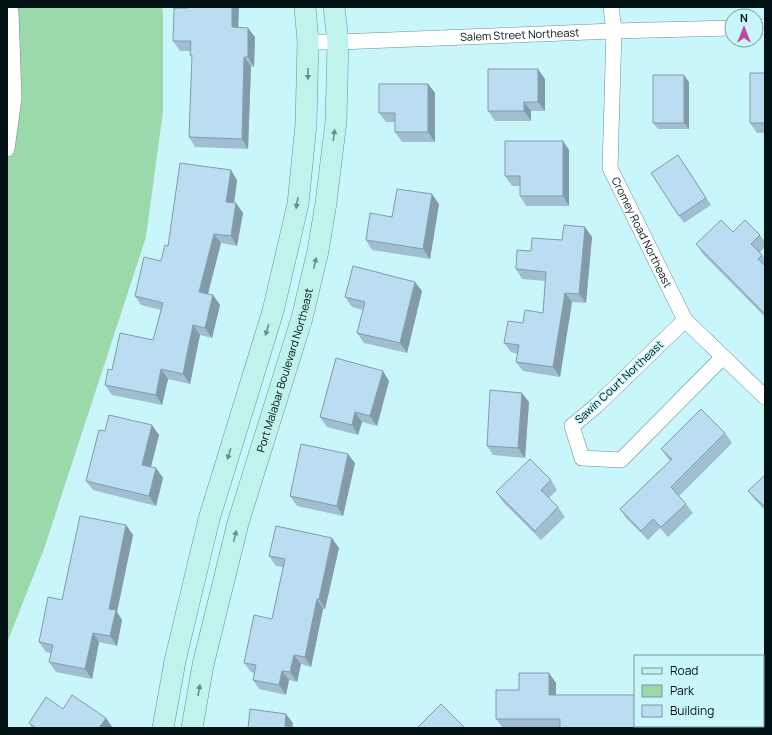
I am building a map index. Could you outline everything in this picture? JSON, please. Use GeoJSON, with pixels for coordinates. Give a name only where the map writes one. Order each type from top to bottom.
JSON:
{"type":"FeatureCollection","features":[{"type":"Feature","properties":{"kind":"street"},"geometry":{"type":"LineString","coordinates":[[7,7],[11,12],[14,98],[7,149]]}},
{"type":"Feature","properties":{"kind":"street"},"geometry":{"type":"LineString","coordinates":[[163,728],[175,661],[209,519],[276,300],[298,204],[306,124],[308,42],[305,7]]}},
{"type":"Feature","properties":{"kind":"street","name":"Port Malabar Boulevard Northeast"},"geometry":{"type":"LineString","coordinates":[[192,728],[203,665],[238,523],[304,309],[318,252],[326,203],[336,121],[338,42],[334,7]]}},
{"type":"Feature","properties":{"kind":"street","name":"Cromey Road Northeast"},"geometry":{"type":"LineString","coordinates":[[611,7],[614,31],[610,168],[685,320],[765,397]]}},
{"type":"Feature","properties":{"kind":"street","name":"Salem Street Northeast"},"geometry":{"type":"LineString","coordinates":[[308,42],[724,28]]}},
{"type":"Feature","properties":{"kind":"street"},"geometry":{"type":"LineString","coordinates":[[276,300],[304,309]]}},
{"type":"Feature","properties":{"kind":"street","name":"Sawin Court Northeast"},"geometry":{"type":"LineString","coordinates":[[685,320],[596,406],[572,426],[582,458],[621,460],[724,357]]}},
{"type":"Feature","properties":{"kind":"street"},"geometry":{"type":"LineString","coordinates":[[200,554],[228,562]]}},
{"type":"Feature","properties":{"kind":"green space"},"geometry":{"type":"Polygon","coordinates":[[[7,7],[162,7],[163,111],[146,237],[44,549],[7,643],[7,7]]]}},
{"type":"Feature","properties":{"kind":"building"},"geometry":{"type":"Polygon","coordinates":[[[232,7],[232,27],[248,28],[248,57],[244,57],[242,139],[189,137],[192,55],[190,55],[191,41],[173,41],[174,8],[232,7]]]}},
{"type":"Feature","properties":{"kind":"building"},"geometry":{"type":"Polygon","coordinates":[[[488,69],[538,69],[538,102],[524,102],[524,111],[488,111],[488,69]]]}},
{"type":"Feature","properties":{"kind":"building"},"geometry":{"type":"Polygon","coordinates":[[[750,73],[765,73],[765,123],[750,123],[750,73]]]}},
{"type":"Feature","properties":{"kind":"building"},"geometry":{"type":"Polygon","coordinates":[[[653,75],[684,75],[684,123],[653,123],[653,75]]]}},
{"type":"Feature","properties":{"kind":"building"},"geometry":{"type":"Polygon","coordinates":[[[379,84],[428,84],[428,132],[395,132],[395,113],[379,113],[379,84]]]}},
{"type":"Feature","properties":{"kind":"building"},"geometry":{"type":"Polygon","coordinates":[[[505,141],[563,141],[563,196],[520,196],[520,176],[505,176],[505,141]]]}},
{"type":"Feature","properties":{"kind":"building"},"geometry":{"type":"Polygon","coordinates":[[[678,155],[706,198],[679,216],[651,173],[678,155]]]}},
{"type":"Feature","properties":{"kind":"building"},"geometry":{"type":"Polygon","coordinates":[[[180,163],[231,170],[226,202],[236,203],[231,236],[214,234],[199,292],[213,295],[205,328],[193,325],[183,374],[161,369],[156,395],[105,385],[108,369],[112,370],[120,333],[153,340],[163,303],[135,296],[144,257],[161,261],[165,245],[168,246],[180,163]]]}},
{"type":"Feature","properties":{"kind":"building"},"geometry":{"type":"Polygon","coordinates":[[[397,189],[432,194],[423,249],[366,240],[370,213],[392,217],[397,189]]]}},
{"type":"Feature","properties":{"kind":"building"},"geometry":{"type":"Polygon","coordinates":[[[721,220],[733,232],[745,220],[760,235],[751,244],[762,255],[758,259],[765,266],[765,314],[696,244],[721,220]]]}},
{"type":"Feature","properties":{"kind":"building"},"geometry":{"type":"Polygon","coordinates":[[[564,225],[585,227],[579,294],[565,293],[553,367],[516,362],[519,345],[504,343],[508,321],[523,323],[525,310],[543,313],[546,272],[516,269],[517,250],[531,251],[532,238],[562,240],[564,225]]]}},
{"type":"Feature","properties":{"kind":"building"},"geometry":{"type":"Polygon","coordinates":[[[353,266],[415,282],[400,343],[357,333],[365,302],[345,297],[353,266]]]}},
{"type":"Feature","properties":{"kind":"building"},"geometry":{"type":"Polygon","coordinates":[[[336,358],[383,371],[370,416],[355,412],[352,425],[320,417],[336,358]]]}},
{"type":"Feature","properties":{"kind":"building"},"geometry":{"type":"Polygon","coordinates":[[[490,390],[522,393],[518,448],[487,446],[490,390]]]}},
{"type":"Feature","properties":{"kind":"building"},"geometry":{"type":"Polygon","coordinates":[[[701,409],[725,433],[671,487],[686,504],[661,527],[653,519],[641,531],[620,509],[672,459],[661,449],[701,409]]]}},
{"type":"Feature","properties":{"kind":"building"},"geometry":{"type":"Polygon","coordinates":[[[109,415],[152,425],[142,465],[156,468],[149,496],[86,481],[99,430],[105,431],[109,415]]]}},
{"type":"Feature","properties":{"kind":"building"},"geometry":{"type":"Polygon","coordinates":[[[301,444],[348,454],[337,506],[290,496],[301,444]]]}},
{"type":"Feature","properties":{"kind":"building"},"geometry":{"type":"Polygon","coordinates":[[[530,459],[551,480],[541,490],[558,507],[535,531],[496,492],[530,459]]]}},
{"type":"Feature","properties":{"kind":"building"},"geometry":{"type":"Polygon","coordinates":[[[765,475],[765,507],[748,491],[765,475]]]}},
{"type":"Feature","properties":{"kind":"building"},"geometry":{"type":"Polygon","coordinates":[[[80,516],[126,525],[109,609],[116,610],[110,636],[93,633],[85,669],[49,662],[53,645],[39,642],[48,597],[62,600],[80,516]]]}},
{"type":"Feature","properties":{"kind":"building"},"geometry":{"type":"Polygon","coordinates":[[[276,526],[332,538],[305,657],[294,655],[290,672],[282,671],[279,685],[253,680],[256,665],[244,663],[254,615],[272,619],[285,559],[269,556],[276,526]]]}},
{"type":"Feature","properties":{"kind":"building"},"geometry":{"type":"Polygon","coordinates":[[[519,673],[549,673],[549,695],[634,695],[634,727],[757,728],[560,728],[560,719],[496,719],[496,690],[519,690],[519,673]]]}},
{"type":"Feature","properties":{"kind":"building"},"geometry":{"type":"Polygon","coordinates":[[[72,695],[106,718],[99,728],[36,728],[29,723],[46,697],[63,709],[72,695]]]}},
{"type":"Feature","properties":{"kind":"building"},"geometry":{"type":"Polygon","coordinates":[[[764,698],[765,698],[764,727],[764,698]]]}},
{"type":"Feature","properties":{"kind":"building"},"geometry":{"type":"Polygon","coordinates":[[[441,704],[465,728],[417,728],[441,704]]]}},
{"type":"Feature","properties":{"kind":"building"},"geometry":{"type":"Polygon","coordinates":[[[250,709],[286,714],[285,726],[299,728],[248,728],[250,709]]]}}]}
